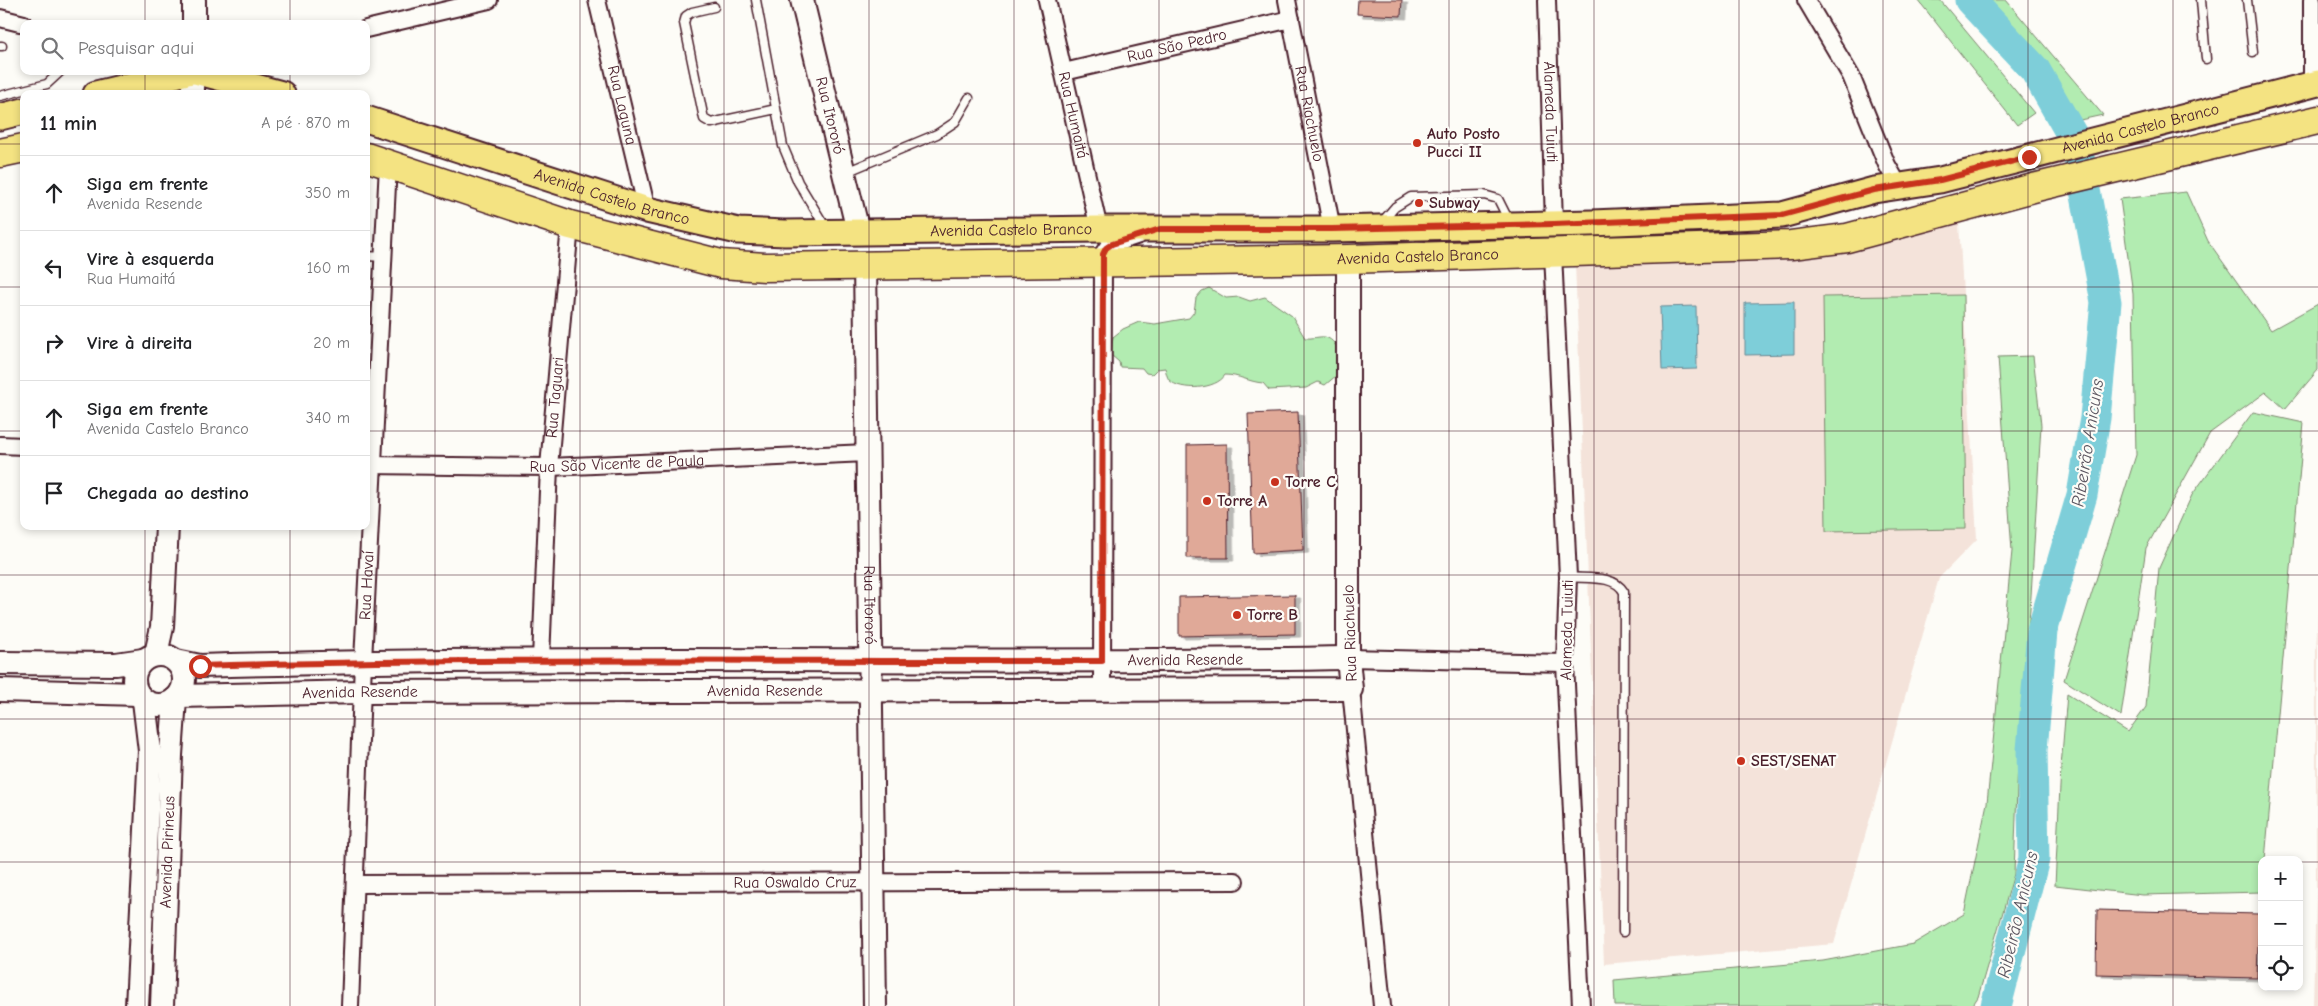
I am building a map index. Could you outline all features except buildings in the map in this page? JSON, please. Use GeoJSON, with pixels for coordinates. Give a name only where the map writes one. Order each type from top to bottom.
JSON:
{"type":"FeatureCollection","features":[{"type":"Feature","properties":{"kind":"highway","name":"Avenida Castelo Branco"},"geometry":{"type":"LineString","coordinates":[[377,161],[570,225],[720,264],[765,267],[1553,254],[1791,245],[1847,238],[2037,187],[2318,120]]}},
{"type":"Feature","properties":{"kind":"highway"},"geometry":{"type":"LineString","coordinates":[[0,153],[20,149]]}},
{"type":"Feature","properties":{"kind":"main road"},"geometry":{"type":"LineString","coordinates":[[113,90],[176,75]]}},
{"type":"Feature","properties":{"kind":"main road"},"geometry":{"type":"LineString","coordinates":[[208,75],[267,90]]}},
{"type":"Feature","properties":{"kind":"main road","name":"Avenida Castelo Branco"},"geometry":{"type":"LineString","coordinates":[[370,120],[647,210],[738,231],[784,233],[1099,228],[1332,229],[1554,224],[1782,215],[1874,190],[1893,175],[1940,180],[2315,83]]}},
{"type":"Feature","properties":{"kind":"main road"},"geometry":{"type":"LineString","coordinates":[[0,116],[20,112]]}},
{"type":"Feature","properties":{"kind":"street"},"geometry":{"type":"LineString","coordinates":[[194,0],[194,20]]}},
{"type":"Feature","properties":{"kind":"street"},"geometry":{"type":"LineString","coordinates":[[370,28],[489,0]]}},
{"type":"Feature","properties":{"kind":"street","name":"Rua Laguna"},"geometry":{"type":"LineString","coordinates":[[597,0],[647,210]]}},
{"type":"Feature","properties":{"kind":"street","name":"Rua Itororó"},"geometry":{"type":"LineString","coordinates":[[802,0],[858,231]]}},
{"type":"Feature","properties":{"kind":"street","name":"Rua Humaitá"},"geometry":{"type":"LineString","coordinates":[[1047,0],[1099,228]]}},
{"type":"Feature","properties":{"kind":"street","name":"Rua Riachuelo"},"geometry":{"type":"LineString","coordinates":[[1287,0],[1332,229]]}},
{"type":"Feature","properties":{"kind":"street","name":"Alameda Tuiuti"},"geometry":{"type":"LineString","coordinates":[[1548,0],[1554,224]]}},
{"type":"Feature","properties":{"kind":"street"},"geometry":{"type":"LineString","coordinates":[[1806,0],[1850,76],[1893,175]]}},
{"type":"Feature","properties":{"kind":"street"},"geometry":{"type":"LineString","coordinates":[[2312,0],[2315,83]]}},
{"type":"Feature","properties":{"kind":"street"},"geometry":{"type":"LineString","coordinates":[[0,18],[20,23]]}},
{"type":"Feature","properties":{"kind":"street","name":"Rua São Pedro"},"geometry":{"type":"LineString","coordinates":[[1064,72],[1291,19]]}},
{"type":"Feature","properties":{"kind":"street"},"geometry":{"type":"LineString","coordinates":[[193,75],[193,90]]}},
{"type":"Feature","properties":{"kind":"street","name":"Rua Havaí"},"geometry":{"type":"LineString","coordinates":[[370,452],[384,257],[377,161]]}},
{"type":"Feature","properties":{"kind":"street","name":"Rua Taguari"},"geometry":{"type":"LineString","coordinates":[[542,659],[549,468],[570,225]]}},
{"type":"Feature","properties":{"kind":"street"},"geometry":{"type":"LineString","coordinates":[[1102,689],[1103,251],[1109,245],[1160,229]]}},
{"type":"Feature","properties":{"kind":"street","name":"Alameda Tuiuti"},"geometry":{"type":"LineString","coordinates":[[1553,254],[1568,577],[1565,663],[1581,1006]]}},
{"type":"Feature","properties":{"kind":"street","name":"Rua Riachuelo"},"geometry":{"type":"LineString","coordinates":[[1348,258],[1348,658],[1382,1006]]}},
{"type":"Feature","properties":{"kind":"street","name":"Rua Itororó"},"geometry":{"type":"LineString","coordinates":[[865,264],[875,1006]]}},
{"type":"Feature","properties":{"kind":"street"},"geometry":{"type":"LineString","coordinates":[[0,445],[20,446]]}},
{"type":"Feature","properties":{"kind":"street","name":"Rua São Vicente de Paula"},"geometry":{"type":"LineString","coordinates":[[370,466],[549,468],[867,453]]}},
{"type":"Feature","properties":{"kind":"street"},"geometry":{"type":"LineString","coordinates":[[161,658],[167,530]]}},
{"type":"Feature","properties":{"kind":"street","name":"Rua Havaí"},"geometry":{"type":"LineString","coordinates":[[350,1006],[367,530]]}},
{"type":"Feature","properties":{"kind":"street"},"geometry":{"type":"LineString","coordinates":[[0,690],[141,698],[154,705],[166,704],[177,698],[184,684],[183,672],[161,658]]}},
{"type":"Feature","properties":{"kind":"street"},"geometry":{"type":"LineString","coordinates":[[141,698],[134,683],[136,670],[161,658]]}},
{"type":"Feature","properties":{"kind":"street","name":"Avenida Resende"},"geometry":{"type":"LineString","coordinates":[[0,663],[116,664],[161,658],[200,666],[363,661],[542,659],[1102,661],[1348,658],[1565,663]]}},
{"type":"Feature","properties":{"kind":"street"},"geometry":{"type":"LineString","coordinates":[[450,691],[452,660]]}},
{"type":"Feature","properties":{"kind":"street","name":"Avenida Resende"},"geometry":{"type":"LineString","coordinates":[[177,698],[450,691],[1351,690]]}},
{"type":"Feature","properties":{"kind":"street","name":"Avenida Pirineus"},"geometry":{"type":"LineString","coordinates":[[137,1006],[150,751],[141,698]]}},
{"type":"Feature","properties":{"kind":"street","name":"Avenida Pirineus"},"geometry":{"type":"LineString","coordinates":[[162,1006],[171,754],[177,698]]}},
{"type":"Feature","properties":{"kind":"street","name":"Rua Oswaldo Cruz"},"geometry":{"type":"LineString","coordinates":[[354,884],[1234,881]]}},
{"type":"Feature","properties":{"kind":"lane"},"geometry":{"type":"LineString","coordinates":[[756,0],[783,146],[798,182],[828,232]]}},
{"type":"Feature","properties":{"kind":"lane"},"geometry":{"type":"LineString","coordinates":[[2201,0],[2206,59]]}},
{"type":"Feature","properties":{"kind":"lane"},"geometry":{"type":"LineString","coordinates":[[2247,0],[2253,52]]}},
{"type":"Feature","properties":{"kind":"lane"},"geometry":{"type":"LineString","coordinates":[[714,7],[692,12],[686,16],[684,23],[704,119],[711,123],[776,109]]}},
{"type":"Feature","properties":{"kind":"lane"},"geometry":{"type":"LineString","coordinates":[[24,90],[47,84],[57,75]]}},
{"type":"Feature","properties":{"kind":"lane"},"geometry":{"type":"LineString","coordinates":[[0,96],[20,91]]}},
{"type":"Feature","properties":{"kind":"lane"},"geometry":{"type":"LineString","coordinates":[[844,172],[937,134],[955,122],[968,98]]}},
{"type":"Feature","properties":{"kind":"lane"},"geometry":{"type":"LineString","coordinates":[[370,256],[384,257]]}},
{"type":"Feature","properties":{"kind":"lane"},"geometry":{"type":"LineString","coordinates":[[1568,577],[1613,581],[1620,585],[1624,592],[1623,932]]}},
{"type":"Feature","properties":{"kind":"shaded area","name":"SEST/SENAT"},"geometry":{"type":"Polygon","coordinates":[[[1959,223],[1977,539],[1939,578],[1834,944],[1604,964],[1575,264],[1583,260],[1813,258],[1959,223]]]}},
{"type":"Feature","properties":{"kind":"shaded area"},"geometry":{"type":"Polygon","coordinates":[[[2318,611],[2318,1006],[2313,1006],[2316,890],[2316,652],[2318,611]]]}},
{"type":"Feature","properties":{"kind":"green space"},"geometry":{"type":"Polygon","coordinates":[[[1918,0],[1940,0],[2034,113],[2017,125],[1918,0]]]}},
{"type":"Feature","properties":{"kind":"green space"},"geometry":{"type":"Polygon","coordinates":[[[1987,0],[2006,0],[2103,115],[2080,120],[1987,0]]]}},
{"type":"Feature","properties":{"kind":"green space"},"geometry":{"type":"Polygon","coordinates":[[[2186,192],[2208,241],[2271,330],[2318,304],[2318,370],[2285,409],[2266,392],[2210,433],[2146,548],[2121,716],[2064,680],[2136,455],[2133,294],[2120,199],[2186,192]]]}},
{"type":"Feature","properties":{"kind":"green space"},"geometry":{"type":"Polygon","coordinates":[[[1209,288],[1226,298],[1239,297],[1250,301],[1265,297],[1292,316],[1305,338],[1325,337],[1330,340],[1334,343],[1337,353],[1337,375],[1325,385],[1318,382],[1306,388],[1269,390],[1263,383],[1225,375],[1221,380],[1207,386],[1182,386],[1169,380],[1165,368],[1157,369],[1152,374],[1146,373],[1142,368],[1120,367],[1119,362],[1111,355],[1113,337],[1123,329],[1139,322],[1155,324],[1189,318],[1194,312],[1196,298],[1202,291],[1209,288]]]}},
{"type":"Feature","properties":{"kind":"green space"},"geometry":{"type":"Polygon","coordinates":[[[1963,295],[1966,529],[1826,531],[1823,297],[1963,295]]]}},
{"type":"Feature","properties":{"kind":"green space"},"geometry":{"type":"Polygon","coordinates":[[[2033,356],[2041,425],[2031,596],[2018,758],[2014,874],[1978,997],[1972,1006],[1615,1006],[1614,980],[1823,961],[1913,944],[1964,914],[1987,803],[2012,551],[1998,357],[2033,356]]]}},
{"type":"Feature","properties":{"kind":"green space"},"geometry":{"type":"Polygon","coordinates":[[[2253,412],[2304,423],[2265,856],[2258,856],[2258,892],[2143,895],[2055,885],[2067,694],[2128,732],[2146,707],[2159,568],[2192,495],[2253,412]]]}},
{"type":"Feature","properties":{"kind":"water"},"geometry":{"type":"Polygon","coordinates":[[[1794,302],[1794,354],[1745,355],[1745,303],[1794,302]]]}},
{"type":"Feature","properties":{"kind":"water"},"geometry":{"type":"Polygon","coordinates":[[[1696,306],[1697,369],[1662,370],[1660,307],[1696,306]]]}},
{"type":"Feature","properties":{"kind":"waterway","name":"Ribeirão Anicuns"},"geometry":{"type":"LineString","coordinates":[[1970,0],[2035,70],[2076,142],[2106,302],[2095,418],[2082,495],[2042,631],[2032,750],[2034,859],[1996,1006]]}},
{"type":"Feature","properties":{"kind":"place","name":"Auto Posto Pucci II"},"geometry":{"type":"Point","coordinates":[1417,143]}},
{"type":"Feature","properties":{"kind":"place","name":"Subway"},"geometry":{"type":"Point","coordinates":[1419,203]}},
{"type":"Feature","properties":{"kind":"place","name":"Torre C"},"geometry":{"type":"Point","coordinates":[1275,482]}},
{"type":"Feature","properties":{"kind":"place","name":"Torre A"},"geometry":{"type":"Point","coordinates":[1207,501]}},
{"type":"Feature","properties":{"kind":"place","name":"Torre B"},"geometry":{"type":"Point","coordinates":[1237,615]}},
{"type":"Feature","properties":{"kind":"place","name":"SEST/SENAT"},"geometry":{"type":"Point","coordinates":[1741,761]}},
{"type":"Feature","properties":{"kind":"route"},"geometry":{"type":"LineString","coordinates":[[200,666],[363,661],[542,659],[1102,661],[1103,251],[1109,245],[1160,229],[1332,229],[1592,223],[1782,215],[1874,190],[1940,180],[2029,157]]}}]}
